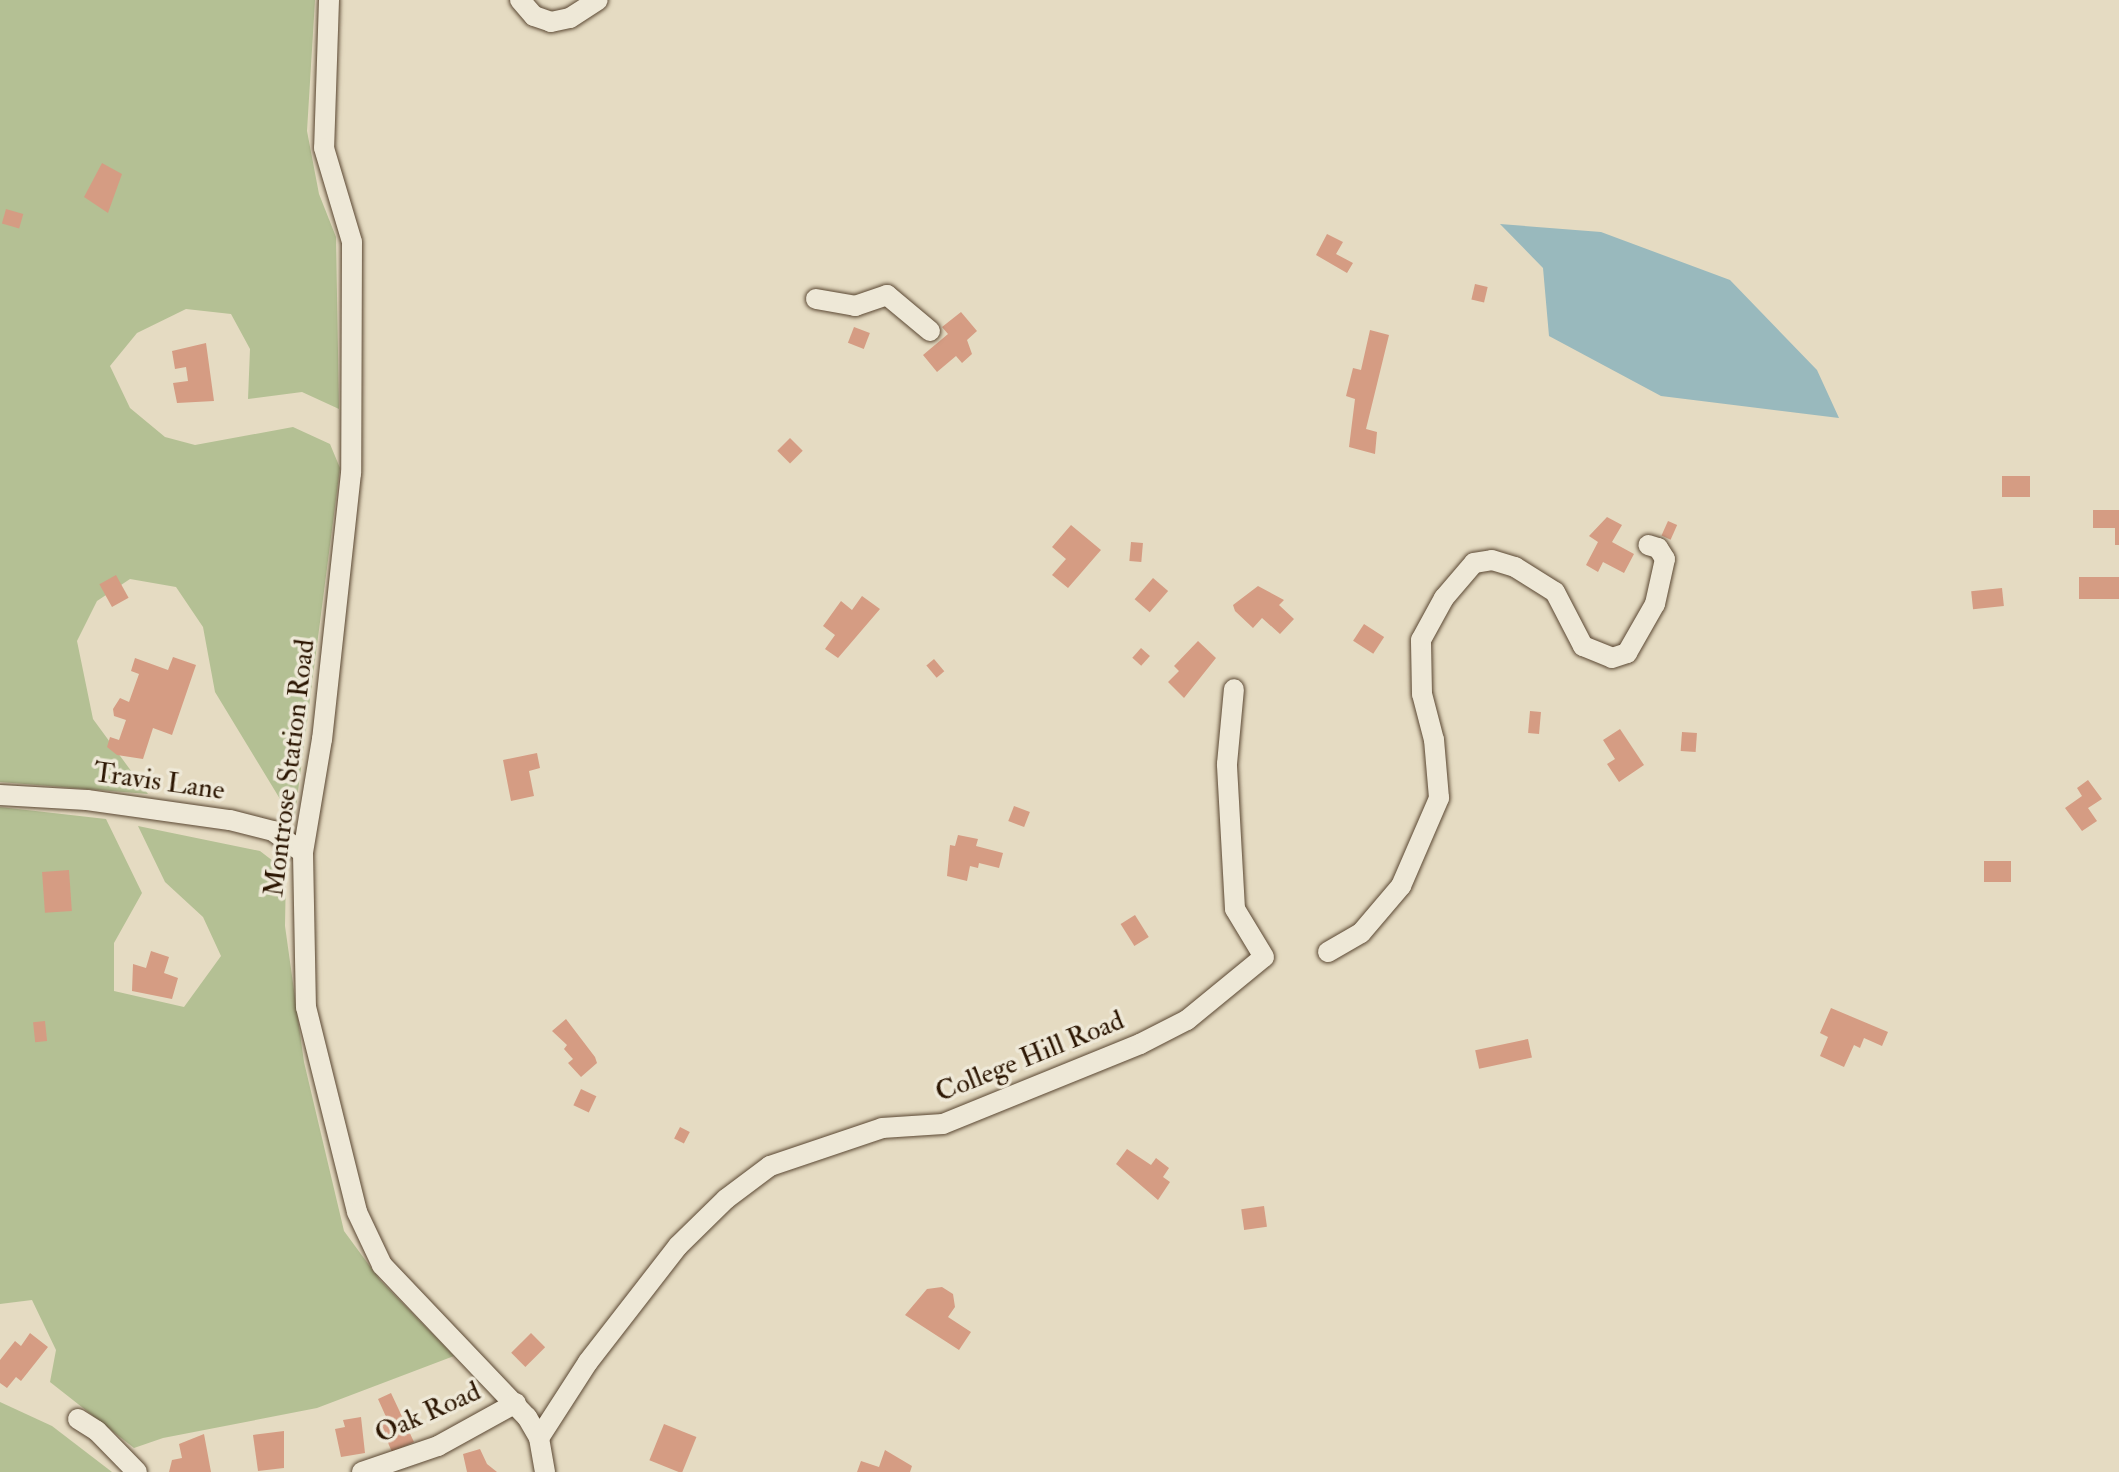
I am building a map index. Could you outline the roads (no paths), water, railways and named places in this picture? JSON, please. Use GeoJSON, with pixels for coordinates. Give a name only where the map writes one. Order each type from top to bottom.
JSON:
{"type":"FeatureCollection","features":[{"type":"Feature","properties":{"kind":"street","name":"Montrose Station Road"},"geometry":{"type":"LineString","coordinates":[[329,0],[324,148],[352,242],[351,473],[322,739],[303,853],[301,946],[306,1007],[357,1212],[393,1281],[516,1403],[539,1438],[545,1472]]}},
{"type":"Feature","properties":{"kind":"street"},"geometry":{"type":"LineString","coordinates":[[520,0],[534,16],[551,22],[570,18],[598,0]]}},
{"type":"Feature","properties":{"kind":"street"},"geometry":{"type":"LineString","coordinates":[[816,299],[855,306],[887,295],[930,331]]}},
{"type":"Feature","properties":{"kind":"street"},"geometry":{"type":"LineString","coordinates":[[1328,952],[1361,933],[1401,886],[1439,798],[1434,740],[1422,694],[1421,640],[1444,598],[1474,563],[1492,560],[1515,567],[1555,592],[1583,646],[1612,658],[1634,644],[1655,604],[1665,559],[1658,548],[1648,545]]}},
{"type":"Feature","properties":{"kind":"street","name":"College Hill Road"},"geometry":{"type":"LineString","coordinates":[[539,1438],[588,1362],[678,1246],[726,1199],[770,1166],[882,1128],[943,1124],[1140,1044],[1187,1020],[1264,957],[1235,909],[1227,764],[1234,689]]}},
{"type":"Feature","properties":{"kind":"street","name":"Travis Lane"},"geometry":{"type":"LineString","coordinates":[[0,795],[87,800],[230,820],[273,831],[303,853]]}},
{"type":"Feature","properties":{"kind":"street","name":"Oak Road"},"geometry":{"type":"LineString","coordinates":[[362,1472],[438,1446],[516,1403]]}},
{"type":"Feature","properties":{"kind":"street"},"geometry":{"type":"LineString","coordinates":[[78,1419],[97,1431],[137,1472]]}},
{"type":"Feature","properties":{"kind":"water"},"geometry":{"type":"Polygon","coordinates":[[[1500,224],[1601,232],[1730,280],[1817,370],[1839,418],[1661,396],[1549,336],[1543,268],[1500,224]]]}}]}
